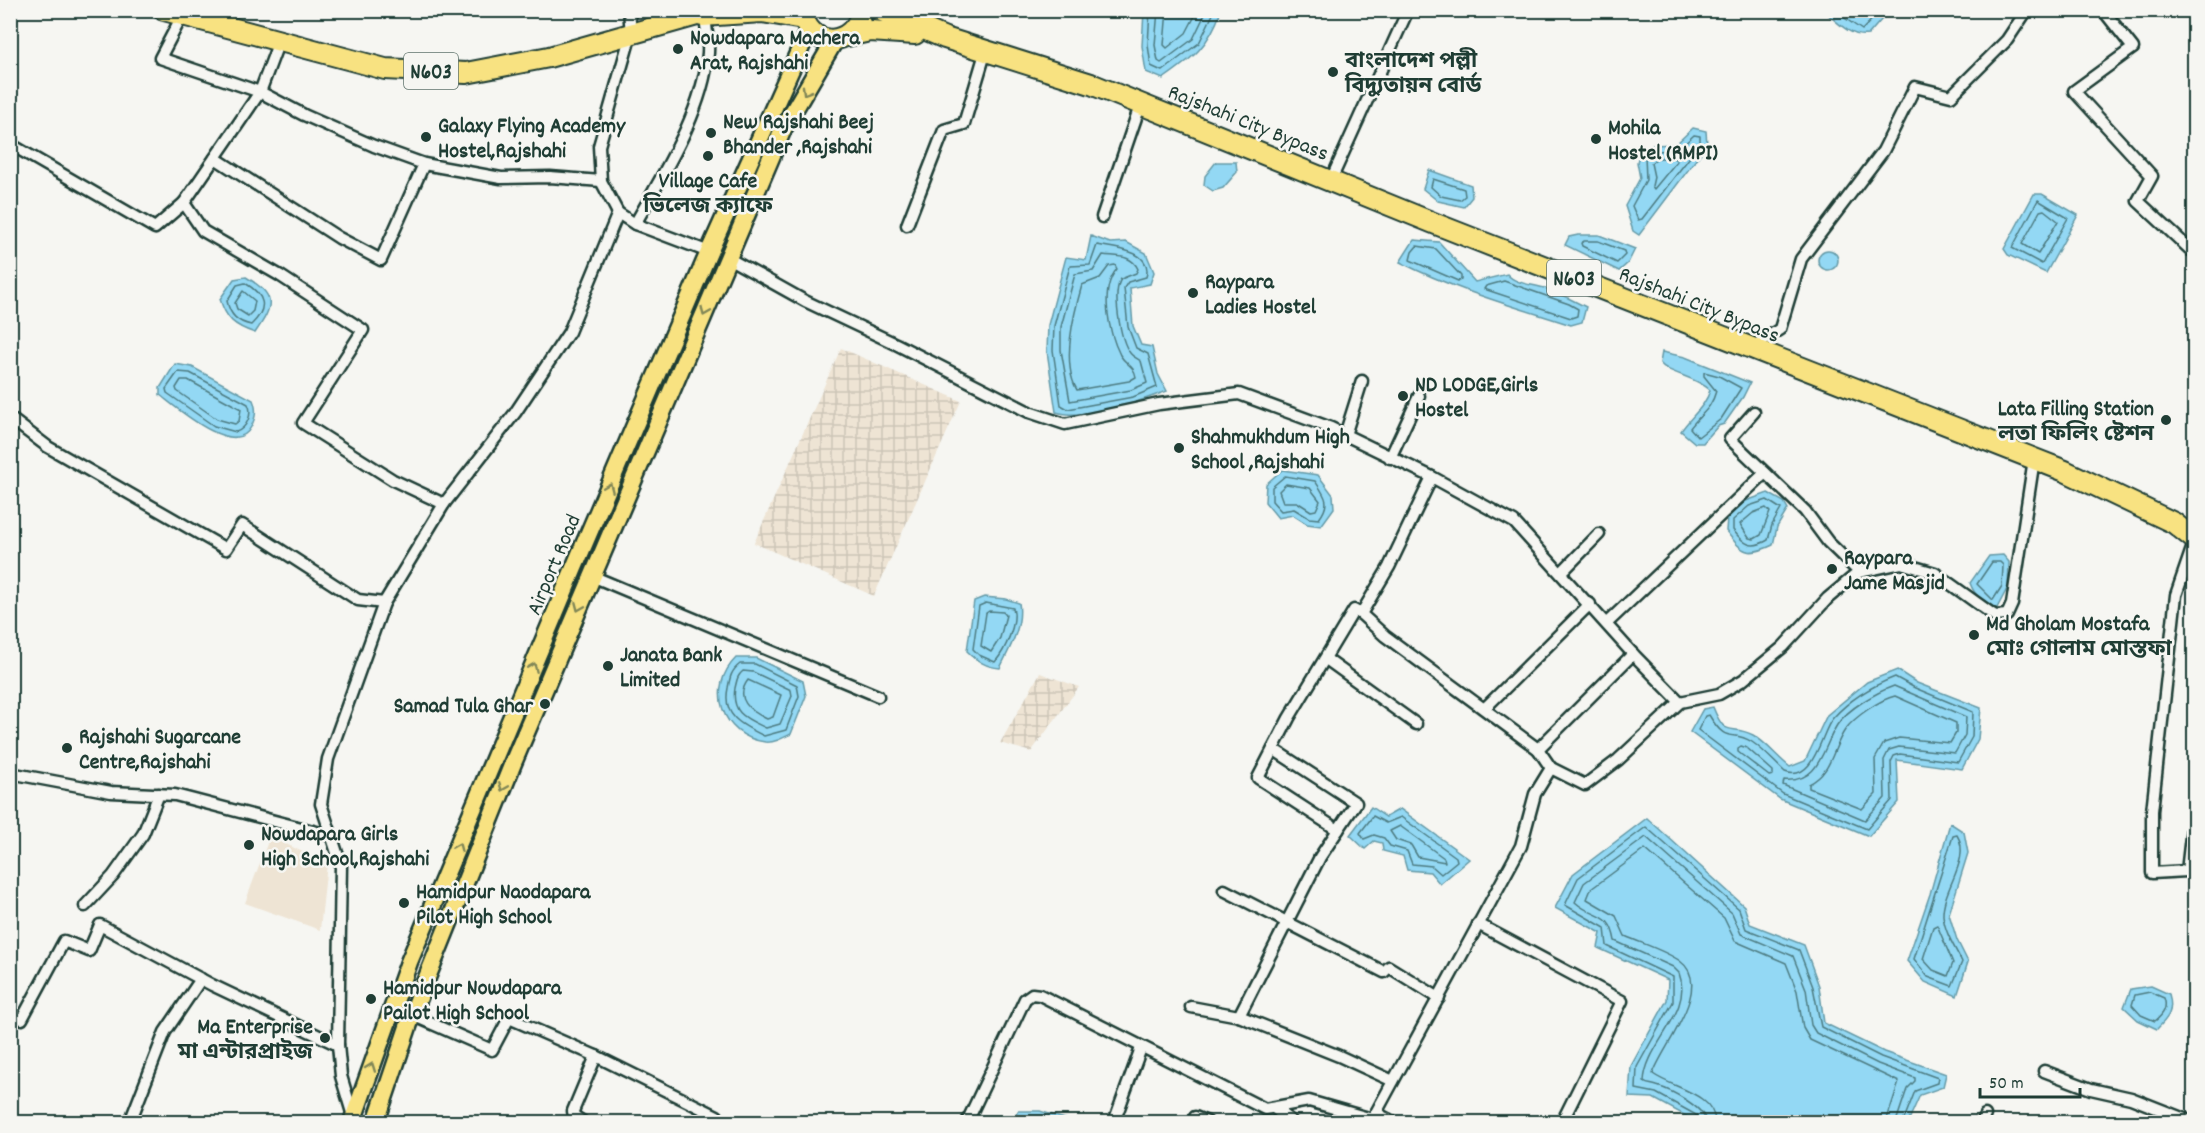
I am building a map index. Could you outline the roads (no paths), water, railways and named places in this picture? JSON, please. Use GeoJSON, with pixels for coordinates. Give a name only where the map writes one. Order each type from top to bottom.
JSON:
{"type":"FeatureCollection","features":[{"type":"Feature","properties":{"kind":"highway"},"geometry":{"type":"LineString","coordinates":[[841,38],[856,29],[862,10]]}},
{"type":"Feature","properties":{"kind":"highway","name":"N603"},"geometry":{"type":"LineString","coordinates":[[880,10],[945,38]]}},
{"type":"Feature","properties":{"kind":"highway","name":"N603"},"geometry":{"type":"LineString","coordinates":[[173,13],[385,69],[466,73],[549,57],[706,14],[762,12],[805,20],[821,38],[841,38],[870,31],[891,31],[945,38]]}},
{"type":"Feature","properties":{"kind":"highway","name":"Rajshahi City Bypass"},"geometry":{"type":"LineString","coordinates":[[945,38],[1091,84],[1141,103],[1750,349],[2065,471],[2174,523],[2194,541]]}},
{"type":"Feature","properties":{"kind":"main road","name":"Airport Road"},"geometry":{"type":"LineString","coordinates":[[352,1120],[409,962],[710,252],[805,20]]}},
{"type":"Feature","properties":{"kind":"main road","name":"Airport Road"},"geometry":{"type":"LineString","coordinates":[[376,1122],[412,1015],[513,763],[783,129],[841,38]]}},
{"type":"Feature","properties":{"kind":"street"},"geometry":{"type":"LineString","coordinates":[[630,10],[631,34],[598,146],[601,181],[614,201],[618,213],[635,224],[710,252]]}},
{"type":"Feature","properties":{"kind":"street"},"geometry":{"type":"LineString","coordinates":[[1330,180],[1408,10]]}},
{"type":"Feature","properties":{"kind":"street"},"geometry":{"type":"LineString","coordinates":[[1750,349],[1780,329],[1801,259],[1883,152],[1915,87],[1951,96],[2007,40],[2027,10]]}},
{"type":"Feature","properties":{"kind":"street"},"geometry":{"type":"LineString","coordinates":[[2103,10],[2133,48],[2074,91],[2152,176],[2138,201],[2194,253]]}},
{"type":"Feature","properties":{"kind":"street"},"geometry":{"type":"LineString","coordinates":[[173,13],[159,58],[260,92],[364,142],[424,164],[501,178],[550,177],[601,181]]}},
{"type":"Feature","properties":{"kind":"street"},"geometry":{"type":"LineString","coordinates":[[635,224],[672,158],[703,85],[708,51],[706,14]]}},
{"type":"Feature","properties":{"kind":"street"},"geometry":{"type":"LineString","coordinates":[[10,144],[155,228],[184,203],[260,92],[279,41]]}},
{"type":"Feature","properties":{"kind":"street"},"geometry":{"type":"LineString","coordinates":[[907,225],[944,130],[964,124],[986,50]]}},
{"type":"Feature","properties":{"kind":"street"},"geometry":{"type":"LineString","coordinates":[[1102,217],[1141,103]]}},
{"type":"Feature","properties":{"kind":"street"},"geometry":{"type":"LineString","coordinates":[[215,158],[339,238],[381,260],[424,164]]}},
{"type":"Feature","properties":{"kind":"street"},"geometry":{"type":"LineString","coordinates":[[184,203],[203,231],[279,275],[363,330],[303,423],[393,480],[444,504]]}},
{"type":"Feature","properties":{"kind":"street"},"geometry":{"type":"LineString","coordinates":[[352,1120],[341,1076],[338,1045],[341,865],[321,804],[328,759],[384,603],[444,504],[515,413],[569,332],[618,213]]}},
{"type":"Feature","properties":{"kind":"street"},"geometry":{"type":"LineString","coordinates":[[728,258],[805,301],[896,344],[1029,412],[1065,424],[1159,404],[1239,394],[1345,435],[1432,477],[1514,522],[1633,654],[1680,702]]}},
{"type":"Feature","properties":{"kind":"street"},"geometry":{"type":"LineString","coordinates":[[1345,435],[1362,381]]}},
{"type":"Feature","properties":{"kind":"street"},"geometry":{"type":"LineString","coordinates":[[1390,458],[1419,396]]}},
{"type":"Feature","properties":{"kind":"street"},"geometry":{"type":"LineString","coordinates":[[1754,412],[1730,439],[1805,511],[1828,542],[1858,572]]}},
{"type":"Feature","properties":{"kind":"street"},"geometry":{"type":"LineString","coordinates":[[10,418],[48,447],[226,549],[242,525],[358,600],[384,603]]}},
{"type":"Feature","properties":{"kind":"street"},"geometry":{"type":"LineString","coordinates":[[1338,830],[1258,778],[1289,718],[1353,610],[1361,614],[1385,636],[1485,708],[1508,729],[1538,749],[1551,768],[1585,785],[1618,760],[1680,702],[1719,694],[1743,680],[1783,647],[1828,598],[1858,572],[1901,563],[1935,573],[1995,616],[2007,615],[2012,604],[2034,459]]}},
{"type":"Feature","properties":{"kind":"street"},"geometry":{"type":"LineString","coordinates":[[1607,623],[1765,473]]}},
{"type":"Feature","properties":{"kind":"street"},"geometry":{"type":"LineString","coordinates":[[1361,614],[1389,567],[1432,477]]}},
{"type":"Feature","properties":{"kind":"street"},"geometry":{"type":"LineString","coordinates":[[1561,573],[1599,534]]}},
{"type":"Feature","properties":{"kind":"street"},"geometry":{"type":"LineString","coordinates":[[2194,541],[2174,605],[2152,811],[2152,873],[2187,872],[2194,810]]}},
{"type":"Feature","properties":{"kind":"street"},"geometry":{"type":"LineString","coordinates":[[592,576],[879,696]]}},
{"type":"Feature","properties":{"kind":"street"},"geometry":{"type":"LineString","coordinates":[[1485,708],[1590,604]]}},
{"type":"Feature","properties":{"kind":"street"},"geometry":{"type":"LineString","coordinates":[[1538,749],[1633,654]]}},
{"type":"Feature","properties":{"kind":"street"},"geometry":{"type":"LineString","coordinates":[[1326,659],[1416,724]]}},
{"type":"Feature","properties":{"kind":"street"},"geometry":{"type":"LineString","coordinates":[[1239,1016],[1320,857],[1356,803],[1273,749]]}},
{"type":"Feature","properties":{"kind":"street"},"geometry":{"type":"LineString","coordinates":[[1373,1118],[1521,846],[1535,794],[1551,768]]}},
{"type":"Feature","properties":{"kind":"street"},"geometry":{"type":"LineString","coordinates":[[10,773],[111,792],[175,795],[332,836]]}},
{"type":"Feature","properties":{"kind":"street"},"geometry":{"type":"LineString","coordinates":[[85,906],[113,876],[143,834],[159,794]]}},
{"type":"Feature","properties":{"kind":"street"},"geometry":{"type":"LineString","coordinates":[[1224,890],[1384,972],[1389,967],[1439,998]]}},
{"type":"Feature","properties":{"kind":"street"},"geometry":{"type":"LineString","coordinates":[[1478,924],[1622,1001],[1562,1122]]}},
{"type":"Feature","properties":{"kind":"street"},"geometry":{"type":"LineString","coordinates":[[10,1015],[22,1019],[64,941],[89,951],[100,925],[201,979],[338,1045]]}},
{"type":"Feature","properties":{"kind":"street"},"geometry":{"type":"LineString","coordinates":[[130,1122],[165,1032],[201,979]]}},
{"type":"Feature","properties":{"kind":"street"},"geometry":{"type":"LineString","coordinates":[[967,1122],[1028,996],[1040,995],[1257,1106],[1275,1109],[1309,1101],[1319,1102],[1393,1122]]}},
{"type":"Feature","properties":{"kind":"street"},"geometry":{"type":"LineString","coordinates":[[1191,1007],[1239,1016],[1339,1056],[1393,1082]]}},
{"type":"Feature","properties":{"kind":"street"},"geometry":{"type":"LineString","coordinates":[[412,1015],[492,1050],[509,1018],[596,1056],[717,1116]]}},
{"type":"Feature","properties":{"kind":"street"},"geometry":{"type":"LineString","coordinates":[[1114,1122],[1141,1048]]}},
{"type":"Feature","properties":{"kind":"street"},"geometry":{"type":"LineString","coordinates":[[583,1122],[574,1116],[573,1111],[596,1056]]}},
{"type":"Feature","properties":{"kind":"street"},"geometry":{"type":"LineString","coordinates":[[2044,1071],[2091,1089],[2131,1098],[2192,1122]]}},
{"type":"Feature","properties":{"kind":"street"},"geometry":{"type":"LineString","coordinates":[[1275,1109],[1292,1122]]}},
{"type":"Feature","properties":{"kind":"street"},"geometry":{"type":"LineString","coordinates":[[1193,1122],[1195,1117],[1207,1122]]}},
{"type":"Feature","properties":{"kind":"water"},"geometry":{"type":"Polygon","coordinates":[[[1144,10],[1221,11],[1211,33],[1199,50],[1163,79],[1146,72],[1142,46],[1144,10]]]}},
{"type":"Feature","properties":{"kind":"water"},"geometry":{"type":"Polygon","coordinates":[[[1824,11],[1889,11],[1868,35],[1862,35],[1844,28],[1824,11]]]}},
{"type":"Feature","properties":{"kind":"water"},"geometry":{"type":"Polygon","coordinates":[[[1693,128],[1706,131],[1707,145],[1639,235],[1633,231],[1625,206],[1640,178],[1637,162],[1640,151],[1653,145],[1676,144],[1693,128]]]}},
{"type":"Feature","properties":{"kind":"water"},"geometry":{"type":"Polygon","coordinates":[[[1216,162],[1236,162],[1237,172],[1223,188],[1213,191],[1204,185],[1205,176],[1216,162]]]}},
{"type":"Feature","properties":{"kind":"water"},"geometry":{"type":"Polygon","coordinates":[[[1429,170],[1471,185],[1472,197],[1464,207],[1438,201],[1423,189],[1429,170]]]}},
{"type":"Feature","properties":{"kind":"water"},"geometry":{"type":"Polygon","coordinates":[[[2034,194],[2042,194],[2078,215],[2046,273],[2008,255],[2004,249],[2034,194]]]}},
{"type":"Feature","properties":{"kind":"water"},"geometry":{"type":"Polygon","coordinates":[[[1599,235],[1635,249],[1628,263],[1619,271],[1565,245],[1569,237],[1599,235]]]}},
{"type":"Feature","properties":{"kind":"water"},"geometry":{"type":"Polygon","coordinates":[[[1091,236],[1110,243],[1126,242],[1146,253],[1154,272],[1150,284],[1130,288],[1133,326],[1141,345],[1152,347],[1158,374],[1167,391],[1112,409],[1068,414],[1056,412],[1047,351],[1048,325],[1066,257],[1086,260],[1091,236]]]}},
{"type":"Feature","properties":{"kind":"water"},"geometry":{"type":"Polygon","coordinates":[[[1414,240],[1439,242],[1475,282],[1507,274],[1520,282],[1547,289],[1586,307],[1582,322],[1571,325],[1506,304],[1442,281],[1400,262],[1414,240]]]}},
{"type":"Feature","properties":{"kind":"water"},"geometry":{"type":"Polygon","coordinates":[[[1828,250],[1835,253],[1838,260],[1835,267],[1828,270],[1821,267],[1818,260],[1821,253],[1828,250]]]}},
{"type":"Feature","properties":{"kind":"water"},"geometry":{"type":"Polygon","coordinates":[[[246,277],[263,290],[269,302],[266,315],[255,333],[232,321],[225,312],[220,299],[234,279],[246,277]]]}},
{"type":"Feature","properties":{"kind":"water"},"geometry":{"type":"Polygon","coordinates":[[[1662,352],[1685,357],[1750,383],[1724,424],[1718,426],[1703,443],[1695,443],[1681,431],[1702,406],[1710,390],[1697,381],[1664,367],[1660,363],[1662,352]]]}},
{"type":"Feature","properties":{"kind":"water"},"geometry":{"type":"Polygon","coordinates":[[[175,364],[192,367],[253,400],[255,414],[251,427],[243,435],[232,437],[220,434],[192,419],[160,395],[160,388],[175,364]]]}},
{"type":"Feature","properties":{"kind":"water"},"geometry":{"type":"Polygon","coordinates":[[[1282,470],[1318,475],[1333,495],[1334,508],[1321,526],[1307,524],[1293,515],[1278,518],[1265,502],[1266,484],[1282,470]]]}},
{"type":"Feature","properties":{"kind":"water"},"geometry":{"type":"Polygon","coordinates":[[[1768,493],[1784,502],[1788,509],[1777,527],[1773,545],[1757,551],[1746,551],[1726,531],[1727,517],[1746,501],[1768,493]]]}},
{"type":"Feature","properties":{"kind":"water"},"geometry":{"type":"Polygon","coordinates":[[[2003,555],[2009,562],[2008,587],[1997,608],[1980,599],[1970,583],[1989,556],[2003,555]]]}},
{"type":"Feature","properties":{"kind":"water"},"geometry":{"type":"Polygon","coordinates":[[[984,597],[1019,603],[1017,628],[1000,668],[982,663],[967,651],[974,601],[984,597]]]}},
{"type":"Feature","properties":{"kind":"water"},"geometry":{"type":"Polygon","coordinates":[[[736,658],[756,658],[803,681],[806,696],[791,734],[775,741],[765,742],[750,738],[738,731],[729,721],[720,696],[727,670],[736,658]]]}},
{"type":"Feature","properties":{"kind":"water"},"geometry":{"type":"Polygon","coordinates":[[[1897,670],[1917,683],[1981,708],[1978,739],[1962,769],[1897,760],[1899,802],[1869,836],[1780,799],[1690,732],[1703,709],[1713,707],[1725,727],[1753,735],[1790,767],[1805,761],[1827,715],[1867,682],[1897,670]]]}},
{"type":"Feature","properties":{"kind":"water"},"geometry":{"type":"Polygon","coordinates":[[[1371,807],[1386,817],[1400,809],[1469,859],[1440,884],[1430,872],[1407,870],[1403,856],[1383,851],[1382,843],[1374,841],[1365,849],[1350,835],[1371,807]]]}},
{"type":"Feature","properties":{"kind":"water"},"geometry":{"type":"Polygon","coordinates":[[[1647,818],[1744,906],[1750,924],[1804,945],[1819,986],[1824,1023],[1884,1052],[1946,1074],[1943,1087],[1920,1095],[1908,1122],[1697,1122],[1653,1098],[1629,1097],[1631,1066],[1667,1000],[1668,980],[1598,948],[1601,933],[1555,908],[1573,874],[1647,818]]]}},
{"type":"Feature","properties":{"kind":"water"},"geometry":{"type":"Polygon","coordinates":[[[1950,823],[1964,832],[1968,853],[1949,914],[1957,940],[1968,962],[1957,996],[1925,982],[1907,961],[1930,894],[1950,823]]]}},
{"type":"Feature","properties":{"kind":"water"},"geometry":{"type":"Polygon","coordinates":[[[2151,986],[2169,994],[2171,1005],[2169,1014],[2157,1029],[2138,1020],[2124,1007],[2131,989],[2151,986]]]}},
{"type":"Feature","properties":{"kind":"water"},"geometry":{"type":"Polygon","coordinates":[[[1018,1111],[1040,1111],[1074,1122],[1012,1122],[1018,1111]]]}},
{"type":"Feature","properties":{"kind":"place","name":"Nowdapara Machera Arat, Rajshahi"},"geometry":{"type":"Point","coordinates":[678,49]}},
{"type":"Feature","properties":{"kind":"place","name":"বাংলাদেশ পল্লী বিদ্যুতায়ন বোর্ড"},"geometry":{"type":"Point","coordinates":[1333,72]}},
{"type":"Feature","properties":{"kind":"place","name":"New Rajshahi Beej Bhander ,Rajshahi"},"geometry":{"type":"Point","coordinates":[711,133]}},
{"type":"Feature","properties":{"kind":"place","name":"Galaxy Flying Academy Hostel,Rajshahi"},"geometry":{"type":"Point","coordinates":[426,137]}},
{"type":"Feature","properties":{"kind":"place","name":"Mohila Hostel (RMPI)"},"geometry":{"type":"Point","coordinates":[1596,139]}},
{"type":"Feature","properties":{"kind":"place","name":"Village Cafe ভিলেজ ক্যাফে"},"geometry":{"type":"Point","coordinates":[708,156]}},
{"type":"Feature","properties":{"kind":"place","name":"Raypara Ladies Hostel"},"geometry":{"type":"Point","coordinates":[1193,293]}},
{"type":"Feature","properties":{"kind":"place","name":"ND LODGE,Girls Hostel"},"geometry":{"type":"Point","coordinates":[1403,396]}},
{"type":"Feature","properties":{"kind":"place","name":"Lata Filling Station লতা ফিলিং ষ্টেশন"},"geometry":{"type":"Point","coordinates":[2166,420]}},
{"type":"Feature","properties":{"kind":"place","name":"Shahmukhdum High School ,Rajshahi"},"geometry":{"type":"Point","coordinates":[1179,448]}},
{"type":"Feature","properties":{"kind":"place","name":"Raypara Jame Masjid"},"geometry":{"type":"Point","coordinates":[1832,569]}},
{"type":"Feature","properties":{"kind":"place","name":"Md Gholam Mostafa মোঃ গোলাম মোস্তফা"},"geometry":{"type":"Point","coordinates":[1974,635]}},
{"type":"Feature","properties":{"kind":"place","name":"Janata Bank Limited"},"geometry":{"type":"Point","coordinates":[608,666]}},
{"type":"Feature","properties":{"kind":"place","name":"Samad Tula Ghar"},"geometry":{"type":"Point","coordinates":[545,704]}},
{"type":"Feature","properties":{"kind":"place","name":"Rajshahi Sugarcane Centre,Rajshahi"},"geometry":{"type":"Point","coordinates":[67,748]}},
{"type":"Feature","properties":{"kind":"place","name":"Nowdapara Girls High School,Rajshahi"},"geometry":{"type":"Point","coordinates":[249,845]}},
{"type":"Feature","properties":{"kind":"place","name":"Hamidpur Naodapara Pilot High School"},"geometry":{"type":"Point","coordinates":[404,903]}},
{"type":"Feature","properties":{"kind":"place","name":"Hamidpur Nowdapara Pailot High School"},"geometry":{"type":"Point","coordinates":[371,999]}},
{"type":"Feature","properties":{"kind":"place","name":"Ma Enterprise মা এন্টারপ্রাইজ"},"geometry":{"type":"Point","coordinates":[325,1038]}}]}
